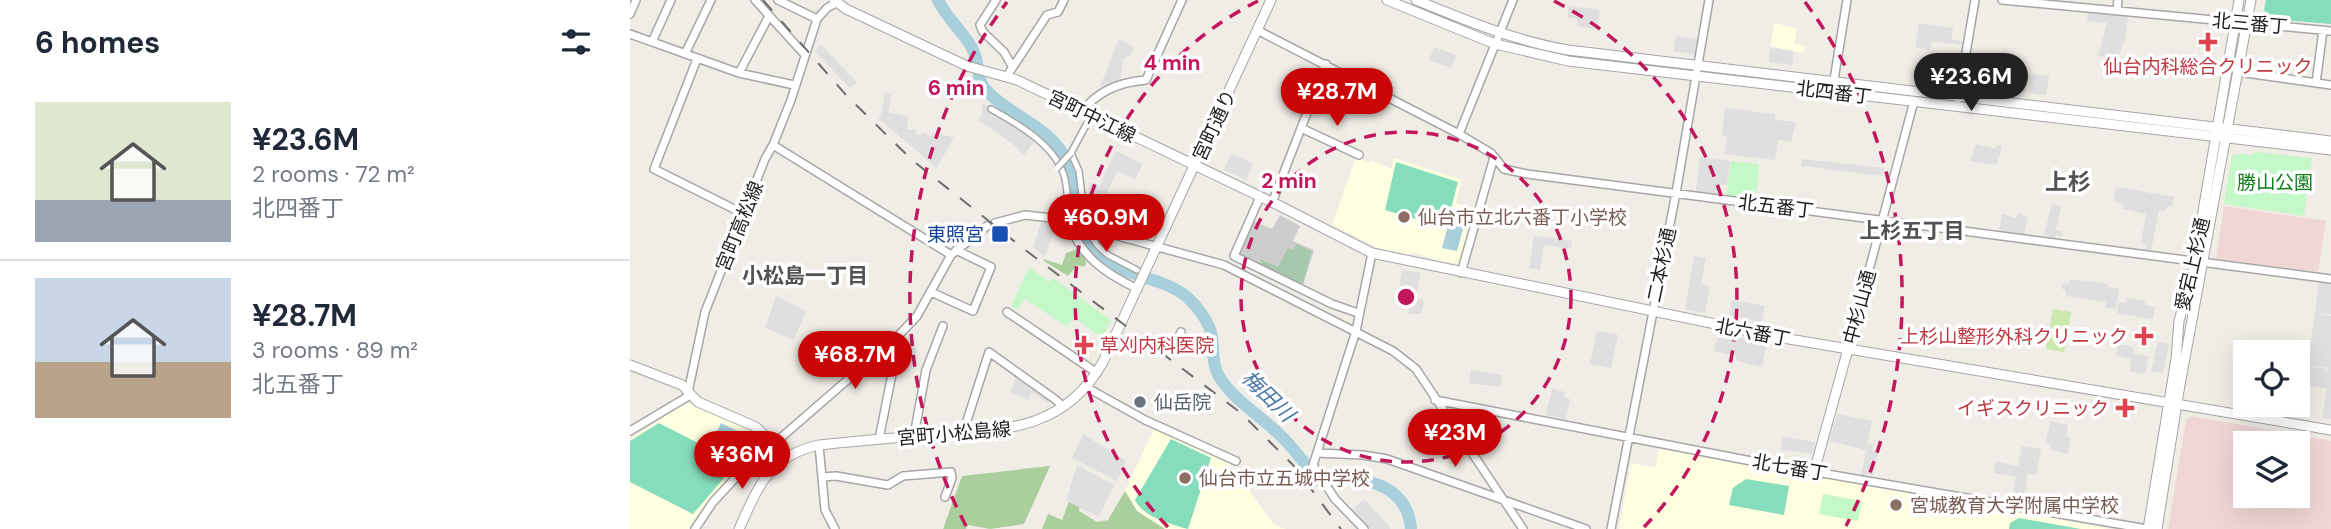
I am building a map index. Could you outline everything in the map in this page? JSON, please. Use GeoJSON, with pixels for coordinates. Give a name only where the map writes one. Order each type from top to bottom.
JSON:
{"type":"FeatureCollection","features":[{"type":"Feature","properties":{"kind":"street"},"geometry":{"type":"LineString","coordinates":[[630,14],[636,0]]}},
{"type":"Feature","properties":{"kind":"street"},"geometry":{"type":"LineString","coordinates":[[652,42],[671,0]]}},
{"type":"Feature","properties":{"kind":"street"},"geometry":{"type":"LineString","coordinates":[[685,54],[711,0]]}},
{"type":"Feature","properties":{"kind":"street"},"geometry":{"type":"LineString","coordinates":[[754,0],[805,55]]}},
{"type":"Feature","properties":{"kind":"street"},"geometry":{"type":"LineString","coordinates":[[779,0],[817,19],[835,1]]}},
{"type":"Feature","properties":{"kind":"street"},"geometry":{"type":"LineString","coordinates":[[996,0],[980,25],[983,32],[1004,52],[1012,66]]}},
{"type":"Feature","properties":{"kind":"street"},"geometry":{"type":"LineString","coordinates":[[1007,76],[1047,15],[1058,12],[1064,0]]}},
{"type":"Feature","properties":{"kind":"street"},"geometry":{"type":"LineString","coordinates":[[1057,168],[1071,153],[1086,114],[1099,94],[1128,82],[1146,80],[1182,0]]}},
{"type":"Feature","properties":{"kind":"street","name":"宮町通り"},"geometry":{"type":"LineString","coordinates":[[1138,288],[1141,272],[1157,246],[1271,0]]}},
{"type":"Feature","properties":{"kind":"street","name":"北四番丁"},"geometry":{"type":"LineString","coordinates":[[1387,0],[1496,44],[1568,61],[1696,76],[1833,87],[2223,133],[2331,150]]}},
{"type":"Feature","properties":{"kind":"street","name":"北四番丁"},"geometry":{"type":"LineString","coordinates":[[1416,0],[1500,33],[1555,48],[1698,65],[1914,101],[1957,102]]}},
{"type":"Feature","properties":{"kind":"street"},"geometry":{"type":"LineString","coordinates":[[1459,135],[1513,0]]}},
{"type":"Feature","properties":{"kind":"street","name":"二本杉通"},"geometry":{"type":"LineString","coordinates":[[1611,529],[1676,193],[1709,0]]}},
{"type":"Feature","properties":{"kind":"street"},"geometry":{"type":"LineString","coordinates":[[1833,87],[1847,0]]}},
{"type":"Feature","properties":{"kind":"street"},"geometry":{"type":"LineString","coordinates":[[1957,102],[1975,0]]}},
{"type":"Feature","properties":{"kind":"street","name":"北三番丁"},"geometry":{"type":"LineString","coordinates":[[2002,0],[2327,30]]}},
{"type":"Feature","properties":{"kind":"street"},"geometry":{"type":"LineString","coordinates":[[2117,10],[2118,0]]}},
{"type":"Feature","properties":{"kind":"street","name":"愛宕上杉通"},"geometry":{"type":"LineString","coordinates":[[2147,529],[2223,133],[2239,0]]}},
{"type":"Feature","properties":{"kind":"street","name":"愛宕上杉通"},"geometry":{"type":"LineString","coordinates":[[2223,133],[2239,72],[2251,0]]}},
{"type":"Feature","properties":{"kind":"street","name":"宮町中江線"},"geometry":{"type":"LineString","coordinates":[[835,1],[970,67],[1007,76],[1195,166]]}},
{"type":"Feature","properties":{"kind":"street"},"geometry":{"type":"LineString","coordinates":[[739,73],[769,16]]}},
{"type":"Feature","properties":{"kind":"street","name":"宮町高松線"},"geometry":{"type":"LineString","coordinates":[[688,391],[704,316],[765,159],[773,145],[817,19]]}},
{"type":"Feature","properties":{"kind":"street","name":"北五番丁"},"geometry":{"type":"LineString","coordinates":[[1257,30],[1491,153],[1504,169],[2331,279]]}},
{"type":"Feature","properties":{"kind":"street"},"geometry":{"type":"LineString","coordinates":[[2316,83],[2327,30]]}},
{"type":"Feature","properties":{"kind":"street"},"geometry":{"type":"LineString","coordinates":[[630,34],[739,73],[794,85]]}},
{"type":"Feature","properties":{"kind":"street"},"geometry":{"type":"LineString","coordinates":[[697,59],[654,169],[744,214]]}},
{"type":"Feature","properties":{"kind":"street"},"geometry":{"type":"LineString","coordinates":[[1272,202],[1326,64]]}},
{"type":"Feature","properties":{"kind":"street"},"geometry":{"type":"LineString","coordinates":[[2239,72],[2331,85]]}},
{"type":"Feature","properties":{"kind":"street","name":"中杉山通"},"geometry":{"type":"LineString","coordinates":[[1814,472],[1914,101]]}},
{"type":"Feature","properties":{"kind":"street"},"geometry":{"type":"LineString","coordinates":[[991,109],[1020,125],[1050,152],[1065,177],[1070,223],[1078,243],[1091,260],[1115,277],[1138,288]]}},
{"type":"Feature","properties":{"kind":"street"},"geometry":{"type":"LineString","coordinates":[[1301,128],[1359,155]]}},
{"type":"Feature","properties":{"kind":"street","name":"北四番丁"},"geometry":{"type":"LineString","coordinates":[[2223,133],[2331,141]]}},
{"type":"Feature","properties":{"kind":"street"},"geometry":{"type":"LineString","coordinates":[[773,145],[954,253],[991,267],[973,311],[931,292]]}},
{"type":"Feature","properties":{"kind":"street"},"geometry":{"type":"LineString","coordinates":[[1071,153],[1079,171],[1085,228],[1108,255],[1141,272]]}},
{"type":"Feature","properties":{"kind":"street"},"geometry":{"type":"LineString","coordinates":[[1461,273],[1494,157]]}},
{"type":"Feature","properties":{"kind":"street","name":"北六番丁"},"geometry":{"type":"LineString","coordinates":[[1195,166],[1372,254],[1651,313],[2331,430]]}},
{"type":"Feature","properties":{"kind":"street"},"geometry":{"type":"LineString","coordinates":[[1260,197],[1234,256],[1332,304],[1358,313]]}},
{"type":"Feature","properties":{"kind":"street"},"geometry":{"type":"LineString","coordinates":[[995,223],[1003,219],[1033,215],[1224,265],[1393,351],[1416,369],[1523,529]]}},
{"type":"Feature","properties":{"kind":"street"},"geometry":{"type":"LineString","coordinates":[[695,529],[713,502],[739,474],[918,316],[954,253],[987,226]]}},
{"type":"Feature","properties":{"kind":"street"},"geometry":{"type":"LineString","coordinates":[[1364,529],[1335,499],[1314,465],[1356,331],[1372,254]]}},
{"type":"Feature","properties":{"kind":"street","name":"愛宕上杉通"},"geometry":{"type":"LineString","coordinates":[[2157,529],[2173,403],[2179,321],[2199,261]]}},
{"type":"Feature","properties":{"kind":"street","name":"宮町小松島線"},"geometry":{"type":"LineString","coordinates":[[786,456],[820,445],[1018,427],[1043,419],[1063,407],[1086,387],[1097,373],[1138,288]]}},
{"type":"Feature","properties":{"kind":"street"},"geometry":{"type":"LineString","coordinates":[[1007,312],[1097,373]]}},
{"type":"Feature","properties":{"kind":"street"},"geometry":{"type":"LineString","coordinates":[[914,436],[926,370],[943,326]]}},
{"type":"Feature","properties":{"kind":"street"},"geometry":{"type":"LineString","coordinates":[[880,439],[898,344],[894,339]]}},
{"type":"Feature","properties":{"kind":"street"},"geometry":{"type":"LineString","coordinates":[[963,433],[989,352],[1063,407]]}},
{"type":"Feature","properties":{"kind":"street"},"geometry":{"type":"LineString","coordinates":[[630,365],[682,385],[698,402],[756,426],[786,456],[758,488],[739,529]]}},
{"type":"Feature","properties":{"kind":"street"},"geometry":{"type":"LineString","coordinates":[[1086,387],[1145,420],[1236,461]]}},
{"type":"Feature","properties":{"kind":"street"},"geometry":{"type":"LineString","coordinates":[[630,431],[687,397],[688,391]]}},
{"type":"Feature","properties":{"kind":"street","name":"北七番丁"},"geometry":{"type":"LineString","coordinates":[[1435,400],[1814,472],[2147,529]]}},
{"type":"Feature","properties":{"kind":"street"},"geometry":{"type":"LineString","coordinates":[[820,445],[825,510],[835,529]]}},
{"type":"Feature","properties":{"kind":"street"},"geometry":{"type":"LineString","coordinates":[[1317,453],[1387,459],[1586,529]]}},
{"type":"Feature","properties":{"kind":"street"},"geometry":{"type":"LineString","coordinates":[[822,477],[836,476],[888,485],[903,477],[951,472],[952,478],[946,497]]}},
{"type":"Feature","properties":{"kind":"shaded area"},"geometry":{"type":"Polygon","coordinates":[[[1569,6],[1600,10],[1597,29],[1577,26],[1577,19],[1567,17],[1569,6]]]}},
{"type":"Feature","properties":{"kind":"shaded area"},"geometry":{"type":"Polygon","coordinates":[[[2088,11],[2128,16],[2125,39],[2117,60],[2098,56],[2107,23],[2087,21],[2088,11]]]}},
{"type":"Feature","properties":{"kind":"shaded area"},"geometry":{"type":"Polygon","coordinates":[[[1775,23],[1797,29],[1794,43],[1805,46],[1804,53],[1770,46],[1775,23]]]}},
{"type":"Feature","properties":{"kind":"shaded area"},"geometry":{"type":"Polygon","coordinates":[[[1919,23],[1953,28],[1951,39],[1965,42],[1964,45],[1932,41],[1930,50],[1915,47],[1919,23]]]}},
{"type":"Feature","properties":{"kind":"shaded area"},"geometry":{"type":"Polygon","coordinates":[[[1676,36],[1699,39],[1697,55],[1674,51],[1676,36]]]}},
{"type":"Feature","properties":{"kind":"shaded area"},"geometry":{"type":"Polygon","coordinates":[[[1119,39],[1134,47],[1130,56],[1124,60],[1118,58],[1123,61],[1120,83],[1101,90],[1101,84],[1119,39]]]}},
{"type":"Feature","properties":{"kind":"shaded area"},"geometry":{"type":"Polygon","coordinates":[[[821,45],[857,82],[850,88],[814,51],[821,45]]]}},
{"type":"Feature","properties":{"kind":"shaded area"},"geometry":{"type":"Polygon","coordinates":[[[1434,47],[1456,55],[1451,68],[1429,60],[1434,47]]]}},
{"type":"Feature","properties":{"kind":"shaded area"},"geometry":{"type":"Polygon","coordinates":[[[1770,48],[1794,51],[1792,65],[1769,62],[1770,48]]]}},
{"type":"Feature","properties":{"kind":"shaded area"},"geometry":{"type":"Polygon","coordinates":[[[2032,74],[2049,76],[2046,95],[2029,93],[2032,74]]]}},
{"type":"Feature","properties":{"kind":"shaded area"},"geometry":{"type":"Polygon","coordinates":[[[885,92],[891,95],[888,112],[908,116],[907,129],[916,130],[916,134],[921,136],[922,132],[931,136],[932,133],[954,137],[937,168],[878,118],[885,92]]]}},
{"type":"Feature","properties":{"kind":"shaded area"},"geometry":{"type":"Polygon","coordinates":[[[982,103],[1019,126],[1035,140],[1024,155],[978,120],[982,115],[982,103]]]}},
{"type":"Feature","properties":{"kind":"shaded area"},"geometry":{"type":"Polygon","coordinates":[[[1725,108],[1775,114],[1775,120],[1796,122],[1791,142],[1778,140],[1775,160],[1724,154],[1727,137],[1722,136],[1725,108]]]}},
{"type":"Feature","properties":{"kind":"shaded area"},"geometry":{"type":"Polygon","coordinates":[[[1976,144],[1996,149],[1997,145],[2002,146],[1997,165],[1970,161],[1976,144]]]}},
{"type":"Feature","properties":{"kind":"shaded area"},"geometry":{"type":"Polygon","coordinates":[[[1116,151],[1142,164],[1136,179],[1117,171],[1105,197],[1114,203],[1110,213],[1087,203],[1089,182],[1099,186],[1116,151]]]}},
{"type":"Feature","properties":{"kind":"shaded area"},"geometry":{"type":"Polygon","coordinates":[[[1231,154],[1253,163],[1246,180],[1224,170],[1231,154]]]}},
{"type":"Feature","properties":{"kind":"shaded area","name":"仙台市立北六番丁小学校"},"geometry":{"type":"Polygon","coordinates":[[[1356,156],[1391,169],[1395,158],[1462,180],[1456,203],[1475,209],[1461,264],[1379,248],[1332,225],[1356,156]]]}},
{"type":"Feature","properties":{"kind":"shaded area"},"geometry":{"type":"Polygon","coordinates":[[[1700,157],[1730,161],[1727,185],[1720,185],[1718,194],[1696,191],[1700,157]]]}},
{"type":"Feature","properties":{"kind":"shaded area"},"geometry":{"type":"Polygon","coordinates":[[[1802,159],[1884,168],[1883,176],[1802,166],[1802,159]]]}},
{"type":"Feature","properties":{"kind":"shaded area"},"geometry":{"type":"Polygon","coordinates":[[[2116,187],[2174,197],[2172,207],[2167,206],[2166,211],[2159,210],[2151,251],[2145,250],[2146,244],[2141,242],[2146,214],[2123,209],[2124,204],[2113,201],[2116,187]]]}},
{"type":"Feature","properties":{"kind":"shaded area"},"geometry":{"type":"Polygon","coordinates":[[[2052,204],[2061,206],[2056,230],[2062,232],[2062,236],[2056,235],[2055,239],[2044,235],[2052,204]]]}},
{"type":"Feature","properties":{"kind":"shaded area"},"geometry":{"type":"Polygon","coordinates":[[[2224,206],[2326,221],[2318,272],[2216,259],[2224,206]]]}},
{"type":"Feature","properties":{"kind":"shaded area"},"geometry":{"type":"Polygon","coordinates":[[[2018,213],[2028,216],[2024,235],[1999,231],[2002,214],[2016,218],[2018,213]]]}},
{"type":"Feature","properties":{"kind":"shaded area"},"geometry":{"type":"Polygon","coordinates":[[[1280,215],[1300,226],[1293,241],[1314,250],[1302,288],[1236,256],[1251,220],[1272,229],[1280,215]]]}},
{"type":"Feature","properties":{"kind":"shaded area"},"geometry":{"type":"Polygon","coordinates":[[[1042,220],[1057,223],[1045,257],[1033,247],[1042,220]]]}},
{"type":"Feature","properties":{"kind":"shaded area"},"geometry":{"type":"Polygon","coordinates":[[[1534,236],[1572,241],[1571,249],[1544,245],[1540,270],[1529,268],[1534,236]]]}},
{"type":"Feature","properties":{"kind":"shaded area"},"geometry":{"type":"Polygon","coordinates":[[[1296,244],[1312,251],[1302,287],[1259,266],[1262,260],[1278,267],[1288,248],[1293,250],[1296,244]]]}},
{"type":"Feature","properties":{"kind":"shaded area"},"geometry":{"type":"Polygon","coordinates":[[[1694,256],[1706,258],[1701,284],[1710,286],[1705,313],[1685,309],[1694,256]]]}},
{"type":"Feature","properties":{"kind":"shaded area"},"geometry":{"type":"Polygon","coordinates":[[[1402,270],[1421,273],[1416,298],[1424,300],[1421,314],[1408,314],[1411,297],[1398,294],[1402,270]]]}},
{"type":"Feature","properties":{"kind":"shaded area"},"geometry":{"type":"Polygon","coordinates":[[[2070,279],[2119,288],[2116,309],[2105,308],[2106,302],[2066,296],[2066,290],[2062,289],[2063,283],[2069,284],[2070,279]]]}},
{"type":"Feature","properties":{"kind":"shaded area"},"geometry":{"type":"Polygon","coordinates":[[[2319,280],[2331,282],[2331,314],[2320,314],[2331,316],[2331,419],[2322,418],[2327,389],[2310,386],[2310,366],[2327,369],[2327,376],[2328,368],[2310,365],[2319,280]]]}},
{"type":"Feature","properties":{"kind":"shaded area"},"geometry":{"type":"Polygon","coordinates":[[[776,296],[806,311],[794,340],[765,328],[776,296]]]}},
{"type":"Feature","properties":{"kind":"shaded area"},"geometry":{"type":"Polygon","coordinates":[[[2127,298],[2145,301],[2145,305],[2155,307],[2153,319],[2117,313],[2119,302],[2126,303],[2127,298]]]}},
{"type":"Feature","properties":{"kind":"shaded area"},"geometry":{"type":"Polygon","coordinates":[[[1732,300],[1765,306],[1762,322],[1729,316],[1732,300]]]}},
{"type":"Feature","properties":{"kind":"shaded area"},"geometry":{"type":"Polygon","coordinates":[[[1597,331],[1618,335],[1611,368],[1590,364],[1597,331]]]}},
{"type":"Feature","properties":{"kind":"shaded area"},"geometry":{"type":"Polygon","coordinates":[[[1719,333],[1767,343],[1762,367],[1736,361],[1737,356],[1714,351],[1719,333]]]}},
{"type":"Feature","properties":{"kind":"shaded area"},"geometry":{"type":"Polygon","coordinates":[[[2158,342],[2169,344],[2163,373],[2151,371],[2158,342]]]}},
{"type":"Feature","properties":{"kind":"shaded area"},"geometry":{"type":"Polygon","coordinates":[[[2118,344],[2134,347],[2133,354],[2149,356],[2145,374],[2130,371],[2131,359],[2116,356],[2118,344]]]}},
{"type":"Feature","properties":{"kind":"shaded area"},"geometry":{"type":"Polygon","coordinates":[[[1471,370],[1502,375],[1500,387],[1469,383],[1471,370]]]}},
{"type":"Feature","properties":{"kind":"shaded area"},"geometry":{"type":"Polygon","coordinates":[[[1017,375],[1052,399],[1048,403],[1032,392],[1028,400],[1010,392],[1017,375]]]}},
{"type":"Feature","properties":{"kind":"shaded area"},"geometry":{"type":"Polygon","coordinates":[[[1552,389],[1565,392],[1565,398],[1570,399],[1566,419],[1546,415],[1552,389]]]}},
{"type":"Feature","properties":{"kind":"shaded area"},"geometry":{"type":"Polygon","coordinates":[[[686,403],[756,432],[762,439],[762,451],[739,468],[718,490],[689,529],[630,529],[630,439],[686,403]]]}},
{"type":"Feature","properties":{"kind":"shaded area"},"geometry":{"type":"Polygon","coordinates":[[[1837,414],[1872,421],[1866,450],[1829,441],[1837,414]]]}},
{"type":"Feature","properties":{"kind":"shaded area"},"geometry":{"type":"Polygon","coordinates":[[[2192,416],[2275,431],[2233,431],[2233,508],[2310,508],[2310,437],[2331,441],[2331,529],[2168,529],[2186,420],[2192,416]]]}},
{"type":"Feature","properties":{"kind":"shaded area"},"geometry":{"type":"Polygon","coordinates":[[[2050,421],[2068,425],[2066,436],[2071,438],[2068,454],[2050,450],[2051,444],[2046,442],[2050,421]]]}},
{"type":"Feature","properties":{"kind":"shaded area","name":"仙台市立五城中学校"},"geometry":{"type":"Polygon","coordinates":[[[1154,429],[1229,463],[1274,525],[1286,529],[1165,529],[1137,511],[1125,491],[1154,429]]]}},
{"type":"Feature","properties":{"kind":"shaded area"},"geometry":{"type":"Polygon","coordinates":[[[1083,434],[1126,461],[1117,481],[1072,458],[1083,434]]]}},
{"type":"Feature","properties":{"kind":"shaded area"},"geometry":{"type":"Polygon","coordinates":[[[1783,437],[1815,442],[1813,454],[1781,449],[1783,437]]]}},
{"type":"Feature","properties":{"kind":"shaded area"},"geometry":{"type":"Polygon","coordinates":[[[1868,444],[1873,445],[1872,451],[1878,452],[1873,476],[1867,474],[1866,477],[1861,476],[1868,444]]]}},
{"type":"Feature","properties":{"kind":"shaded area"},"geometry":{"type":"Polygon","coordinates":[[[2022,446],[2041,449],[2036,475],[2028,474],[2022,505],[2011,504],[2016,477],[1994,473],[1996,462],[2018,466],[2022,446]]]}},
{"type":"Feature","properties":{"kind":"shaded area"},"geometry":{"type":"Polygon","coordinates":[[[1659,448],[1800,473],[1808,479],[1819,481],[1828,477],[2110,529],[1619,529],[1631,463],[1655,468],[1659,448]]]}},
{"type":"Feature","properties":{"kind":"shaded area"},"geometry":{"type":"Polygon","coordinates":[[[1077,465],[1114,485],[1099,517],[1066,501],[1077,465]]]}},
{"type":"Feature","properties":{"kind":"shaded area"},"geometry":{"type":"Polygon","coordinates":[[[1364,499],[1391,528],[1370,529],[1352,510],[1364,499]]]}},
{"type":"Feature","properties":{"kind":"green space"},"geometry":{"type":"Polygon","coordinates":[[[2266,0],[2331,0],[2331,24],[2271,19],[2264,10],[2266,0]]]}},
{"type":"Feature","properties":{"kind":"green space","name":"勝山公園"},"geometry":{"type":"Polygon","coordinates":[[[2255,152],[2312,158],[2304,216],[2224,204],[2232,156],[2244,153],[2250,156],[2255,152]]]}},
{"type":"Feature","properties":{"kind":"green space"},"geometry":{"type":"Polygon","coordinates":[[[1731,161],[1759,164],[1756,199],[1726,195],[1731,161]]]}},
{"type":"Feature","properties":{"kind":"green space"},"geometry":{"type":"Polygon","coordinates":[[[1396,162],[1458,182],[1446,228],[1385,210],[1396,162]]]}},
{"type":"Feature","properties":{"kind":"green space"},"geometry":{"type":"Polygon","coordinates":[[[1077,249],[1086,264],[1084,267],[1077,265],[1068,276],[1043,259],[1062,265],[1066,253],[1077,249]]]}},
{"type":"Feature","properties":{"kind":"green space"},"geometry":{"type":"Polygon","coordinates":[[[1029,267],[1050,282],[1053,278],[1111,320],[1102,338],[1074,318],[1067,327],[1025,299],[1017,310],[1011,306],[1029,267]]]}},
{"type":"Feature","properties":{"kind":"green space"},"geometry":{"type":"Polygon","coordinates":[[[2053,309],[2071,312],[2064,352],[2046,349],[2053,309]]]}},
{"type":"Feature","properties":{"kind":"green space"},"geometry":{"type":"Polygon","coordinates":[[[659,423],[737,463],[693,514],[630,482],[630,441],[659,423]]]}},
{"type":"Feature","properties":{"kind":"green space"},"geometry":{"type":"Polygon","coordinates":[[[1171,439],[1211,458],[1188,529],[1151,515],[1135,500],[1171,439]]]}},
{"type":"Feature","properties":{"kind":"green space"},"geometry":{"type":"Polygon","coordinates":[[[1050,466],[1024,524],[990,529],[968,525],[966,529],[943,529],[962,476],[1050,466]]]}},
{"type":"Feature","properties":{"kind":"green space"},"geometry":{"type":"Polygon","coordinates":[[[1746,479],[1789,486],[1784,515],[1729,505],[1733,488],[1746,479]]]}},
{"type":"Feature","properties":{"kind":"green space"},"geometry":{"type":"Polygon","coordinates":[[[1073,491],[1081,493],[1079,511],[1097,522],[1108,520],[1125,491],[1137,511],[1165,529],[1042,529],[1048,514],[1062,520],[1073,491]]]}},
{"type":"Feature","properties":{"kind":"green space"},"geometry":{"type":"Polygon","coordinates":[[[1823,494],[1862,501],[1858,521],[1819,514],[1823,494]]]}},
{"type":"Feature","properties":{"kind":"green space"},"geometry":{"type":"Polygon","coordinates":[[[2019,518],[2081,529],[2009,529],[2010,523],[2019,518]]]}},
{"type":"Feature","properties":{"kind":"water"},"geometry":{"type":"Polygon","coordinates":[[[1451,214],[1466,218],[1457,251],[1442,248],[1451,214]]]}},
{"type":"Feature","properties":{"kind":"water"},"geometry":{"type":"Polygon","coordinates":[[[721,423],[744,434],[737,449],[714,438],[721,423]]]}},
{"type":"Feature","properties":{"kind":"waterway","name":"梅田川"},"geometry":{"type":"LineString","coordinates":[[938,0],[973,50],[980,78],[987,91],[1043,132],[1067,161],[1073,184],[1078,228],[1092,251],[1113,266],[1165,284],[1187,297],[1209,326],[1216,369],[1234,395],[1278,433],[1320,481],[1365,481],[1391,491],[1408,513],[1411,529]]}},
{"type":"Feature","properties":{"kind":"railway"},"geometry":{"type":"LineString","coordinates":[[763,0],[846,95],[912,160],[1024,249],[1241,413],[1293,465],[1341,529]]}},
{"type":"Feature","properties":{"kind":"place","name":"仙台内科総合クリニック"},"geometry":{"type":"Point","coordinates":[2208,42]}},
{"type":"Feature","properties":{"kind":"place","name":"仙台市立北六番丁小学校"},"geometry":{"type":"Point","coordinates":[1404,217]}},
{"type":"Feature","properties":{"kind":"place","name":"東照宮"},"geometry":{"type":"Point","coordinates":[1000,234]}},
{"type":"Feature","properties":{"kind":"place","name":"上杉山整形外科クリニック"},"geometry":{"type":"Point","coordinates":[2144,336]}},
{"type":"Feature","properties":{"kind":"place","name":"草刈内科医院"},"geometry":{"type":"Point","coordinates":[1084,345]}},
{"type":"Feature","properties":{"kind":"place","name":"仙岳院"},"geometry":{"type":"Point","coordinates":[1140,402]}},
{"type":"Feature","properties":{"kind":"place","name":"イギスクリニック"},"geometry":{"type":"Point","coordinates":[2125,408]}},
{"type":"Feature","properties":{"kind":"place","name":"仙台市立五城中学校"},"geometry":{"type":"Point","coordinates":[1185,478]}},
{"type":"Feature","properties":{"kind":"place","name":"宮城教育大学附属中学校"},"geometry":{"type":"Point","coordinates":[1896,505]}},
{"type":"Feature","properties":{"kind":"district","name":"上杉"},"geometry":{"type":"Point","coordinates":[2068,182]}},
{"type":"Feature","properties":{"kind":"district","name":"上杉五丁目"},"geometry":{"type":"Point","coordinates":[1912,231]}},
{"type":"Feature","properties":{"kind":"district","name":"小松島一丁目"},"geometry":{"type":"Point","coordinates":[805,276]}}]}
